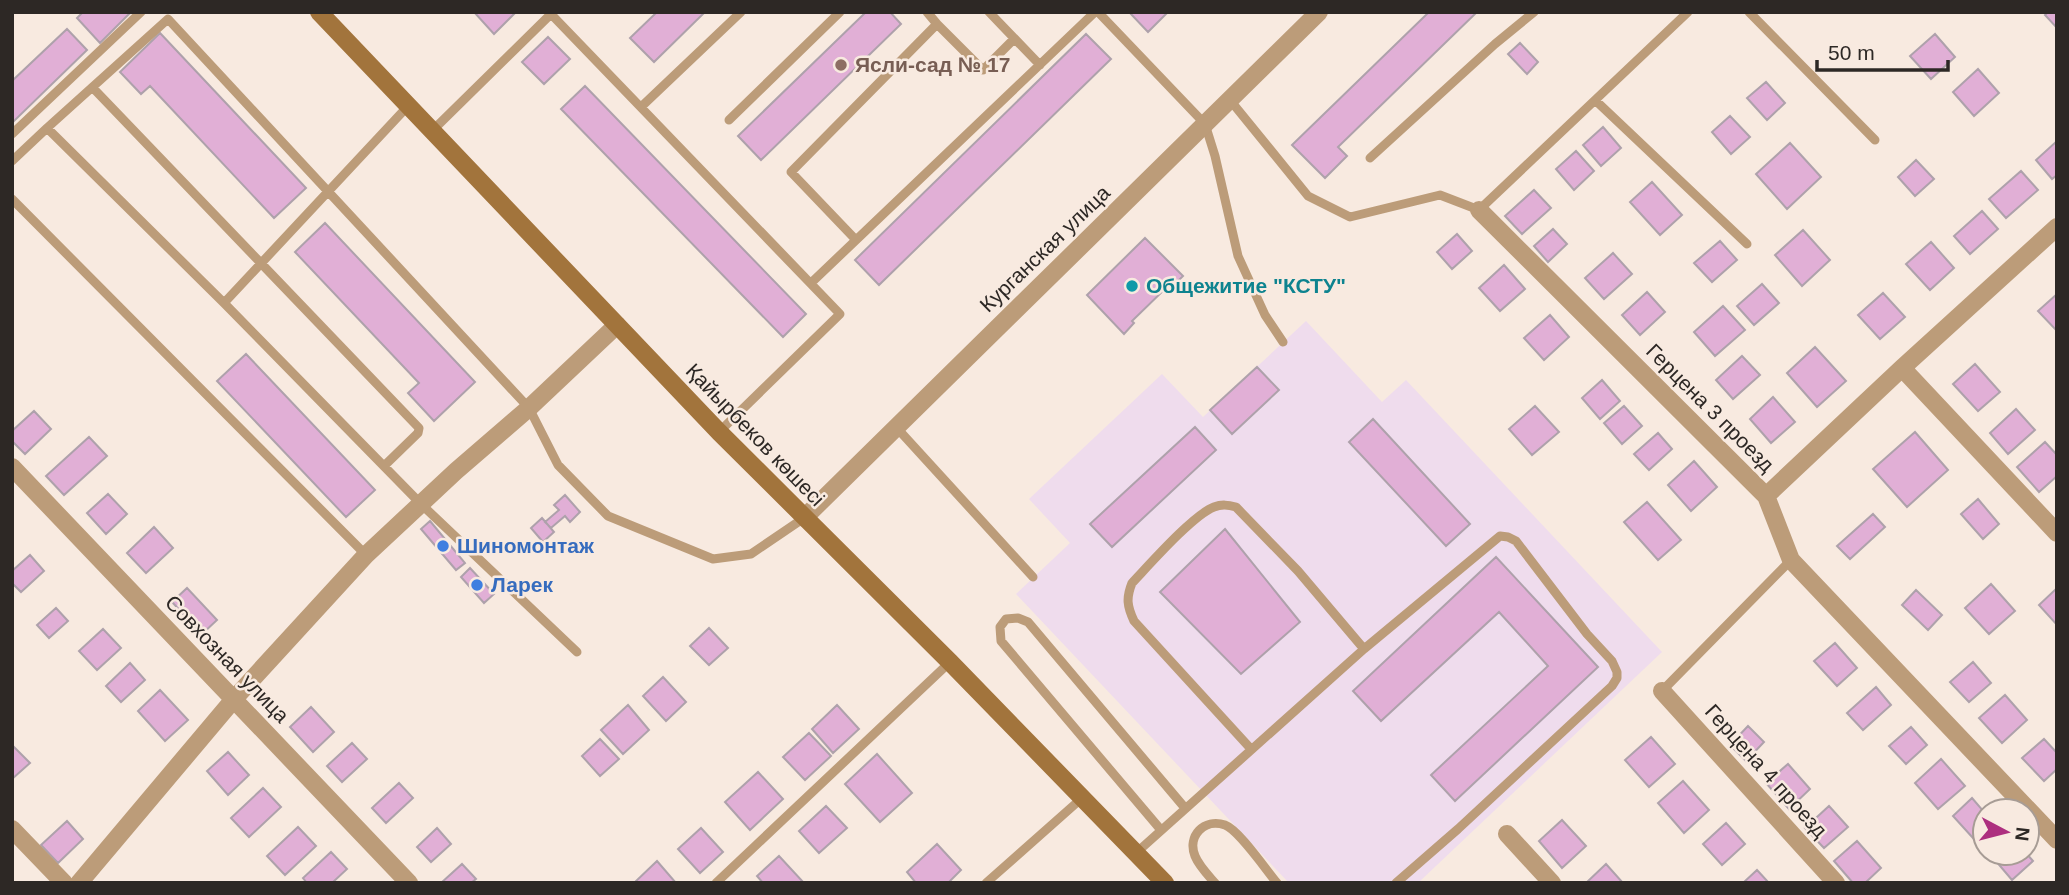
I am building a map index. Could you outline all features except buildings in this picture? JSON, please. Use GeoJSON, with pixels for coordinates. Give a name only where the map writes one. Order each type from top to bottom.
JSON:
{"type":"FeatureCollection","features":[{"type":"Feature","properties":{"kind":"main road","name":"Қайырбеков көшесі"},"geometry":{"type":"LineString","coordinates":[[319,12],[719,432],[950,662],[1165,883]]}},
{"type":"Feature","properties":{"kind":"street","name":"Курганская улица"},"geometry":{"type":"LineString","coordinates":[[804,518],[1319,12]]}},
{"type":"Feature","properties":{"kind":"street","name":"Герцена 3 проезд"},"geometry":{"type":"LineString","coordinates":[[1479,210],[1766,496],[1791,560],[2057,840]]}},
{"type":"Feature","properties":{"kind":"street"},"geometry":{"type":"LineString","coordinates":[[1766,496],[1902,368],[2054,234]]}},
{"type":"Feature","properties":{"kind":"street"},"geometry":{"type":"LineString","coordinates":[[79,883],[234,699],[366,555],[617,325]]}},
{"type":"Feature","properties":{"kind":"street"},"geometry":{"type":"LineString","coordinates":[[1902,368],[2057,533]]}},
{"type":"Feature","properties":{"kind":"street","name":"Совхозная улица"},"geometry":{"type":"LineString","coordinates":[[12,467],[409,883]]}},
{"type":"Feature","properties":{"kind":"street","name":"Герцена 4 проезд"},"geometry":{"type":"LineString","coordinates":[[1661,691],[1836,883]]}},
{"type":"Feature","properties":{"kind":"street"},"geometry":{"type":"LineString","coordinates":[[12,829],[64,883]]}},
{"type":"Feature","properties":{"kind":"street"},"geometry":{"type":"LineString","coordinates":[[1507,834],[1552,883]]}},
{"type":"Feature","properties":{"kind":"lane"},"geometry":{"type":"LineString","coordinates":[[12,134],[141,12]]}},
{"type":"Feature","properties":{"kind":"lane"},"geometry":{"type":"LineString","coordinates":[[641,107],[741,12]]}},
{"type":"Feature","properties":{"kind":"lane"},"geometry":{"type":"LineString","coordinates":[[729,120],[840,12]]}},
{"type":"Feature","properties":{"kind":"lane"},"geometry":{"type":"LineString","coordinates":[[927,12],[983,70],[1014,39]]}},
{"type":"Feature","properties":{"kind":"lane"},"geometry":{"type":"LineString","coordinates":[[989,12],[1040,65]]}},
{"type":"Feature","properties":{"kind":"lane"},"geometry":{"type":"LineString","coordinates":[[811,283],[1096,12],[1205,124],[1238,256],[1265,315],[1283,342]]}},
{"type":"Feature","properties":{"kind":"lane"},"geometry":{"type":"LineString","coordinates":[[1370,158],[1534,12]]}},
{"type":"Feature","properties":{"kind":"lane"},"geometry":{"type":"LineString","coordinates":[[1230,100],[1308,195],[1350,217],[1440,195],[1479,210],[1688,12]]}},
{"type":"Feature","properties":{"kind":"lane"},"geometry":{"type":"LineString","coordinates":[[1749,12],[1875,141]]}},
{"type":"Feature","properties":{"kind":"lane"},"geometry":{"type":"LineString","coordinates":[[432,131],[551,13],[841,314],[719,432]]}},
{"type":"Feature","properties":{"kind":"lane"},"geometry":{"type":"LineString","coordinates":[[12,161],[168,19],[529,408],[558,465],[608,516],[713,559],[751,554],[804,518]]}},
{"type":"Feature","properties":{"kind":"lane"},"geometry":{"type":"LineString","coordinates":[[856,240],[792,172],[937,24]]}},
{"type":"Feature","properties":{"kind":"lane"},"geometry":{"type":"LineString","coordinates":[[93,88],[419,428],[418,433],[384,466]]}},
{"type":"Feature","properties":{"kind":"lane"},"geometry":{"type":"LineString","coordinates":[[1595,100],[1747,244]]}},
{"type":"Feature","properties":{"kind":"lane"},"geometry":{"type":"LineString","coordinates":[[224,303],[408,106]]}},
{"type":"Feature","properties":{"kind":"lane"},"geometry":{"type":"LineString","coordinates":[[47,128],[421,504],[577,652]]}},
{"type":"Feature","properties":{"kind":"lane"},"geometry":{"type":"LineString","coordinates":[[12,199],[366,555]]}},
{"type":"Feature","properties":{"kind":"lane"},"geometry":{"type":"LineString","coordinates":[[896,427],[1033,577]]}},
{"type":"Feature","properties":{"kind":"lane"},"geometry":{"type":"LineString","coordinates":[[1251,749],[1134,621],[1127,607],[1127,594],[1132,583],[1192,523],[1212,507],[1223,504],[1236,507],[1297,571],[1364,649]]}},
{"type":"Feature","properties":{"kind":"lane"},"geometry":{"type":"LineString","coordinates":[[1136,853],[1364,649],[1500,536],[1508,537],[1516,541],[1587,634],[1612,661],[1617,678],[1612,686],[1458,830],[1396,883]]}},
{"type":"Feature","properties":{"kind":"lane"},"geometry":{"type":"LineString","coordinates":[[1661,691],[1791,560]]}},
{"type":"Feature","properties":{"kind":"lane"},"geometry":{"type":"LineString","coordinates":[[1161,830],[1001,641],[1000,627],[1006,619],[1017,618],[1028,622],[1185,808]]}},
{"type":"Feature","properties":{"kind":"lane"},"geometry":{"type":"LineString","coordinates":[[716,883],[950,662]]}},
{"type":"Feature","properties":{"kind":"lane"},"geometry":{"type":"LineString","coordinates":[[986,883],[1082,798]]}},
{"type":"Feature","properties":{"kind":"lane"},"geometry":{"type":"LineString","coordinates":[[1215,883],[1193,852],[1195,835],[1200,828],[1215,823],[1230,828],[1277,883]]}},
{"type":"Feature","properties":{"kind":"shaded area"},"geometry":{"type":"Polygon","coordinates":[[[1306,321],[1382,402],[1406,380],[1662,652],[1418,883],[1289,883],[1016,594],[1070,543],[1029,499],[1162,374],[1203,417],[1306,321]]]}},
{"type":"Feature","properties":{"kind":"place","name":"Ясли-сад № 17"},"geometry":{"type":"Point","coordinates":[841,65]}},
{"type":"Feature","properties":{"kind":"place","name":"Общежитие \"КСТУ\""},"geometry":{"type":"Point","coordinates":[1132,286]}},
{"type":"Feature","properties":{"kind":"place","name":"Шиномонтаж"},"geometry":{"type":"Point","coordinates":[443,546]}},
{"type":"Feature","properties":{"kind":"place","name":"Ларек"},"geometry":{"type":"Point","coordinates":[477,585]}}]}
